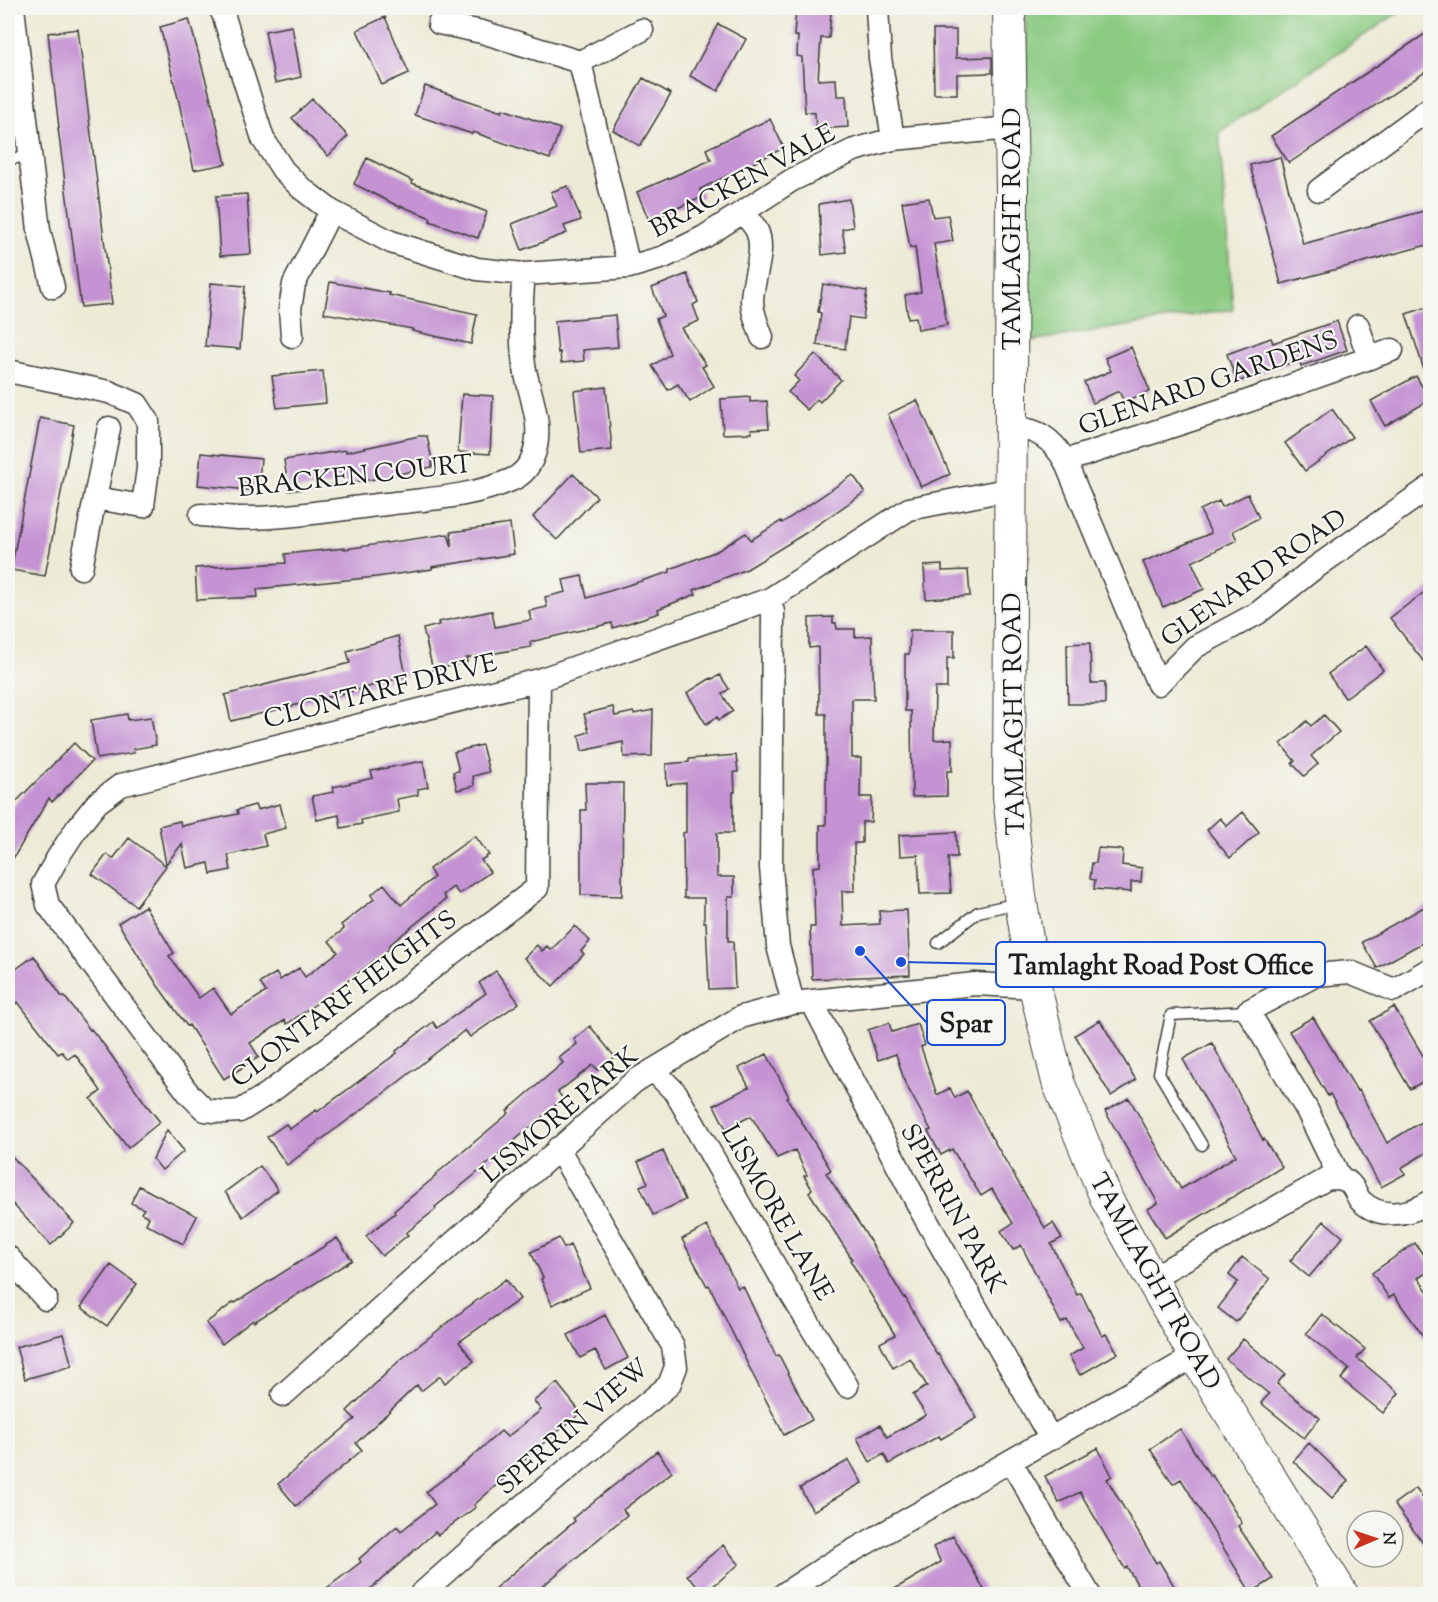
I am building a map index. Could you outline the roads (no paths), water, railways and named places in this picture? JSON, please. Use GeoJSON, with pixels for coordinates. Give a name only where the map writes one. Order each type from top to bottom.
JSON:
{"type":"FeatureCollection","features":[{"type":"Feature","properties":{"kind":"street"},"geometry":{"type":"LineString","coordinates":[[13,8],[39,230],[53,287]]}},
{"type":"Feature","properties":{"kind":"street","name":"BRACKEN VALE"},"geometry":{"type":"LineString","coordinates":[[220,8],[263,139],[283,170],[301,188],[331,211],[392,243],[477,269],[524,274],[629,267],[664,257],[704,237],[792,180],[854,150],[893,140],[1000,129],[1011,130]]}},
{"type":"Feature","properties":{"kind":"street"},"geometry":{"type":"LineString","coordinates":[[877,8],[880,58],[893,140]]}},
{"type":"Feature","properties":{"kind":"street","name":"TAMLAGHT ROAD"},"geometry":{"type":"LineString","coordinates":[[1009,8],[1011,130],[1009,796],[1035,987],[1058,1082],[1107,1200],[1195,1356],[1342,1594]]}},
{"type":"Feature","properties":{"kind":"street"},"geometry":{"type":"LineString","coordinates":[[439,23],[482,32],[580,62],[642,30]]}},
{"type":"Feature","properties":{"kind":"street"},"geometry":{"type":"LineString","coordinates":[[580,62],[629,267]]}},
{"type":"Feature","properties":{"kind":"street"},"geometry":{"type":"LineString","coordinates":[[1319,190],[1431,108]]}},
{"type":"Feature","properties":{"kind":"street"},"geometry":{"type":"LineString","coordinates":[[292,336],[291,309],[294,284],[331,211]]}},
{"type":"Feature","properties":{"kind":"street"},"geometry":{"type":"LineString","coordinates":[[742,212],[757,232],[759,246],[757,271],[752,286],[752,304],[762,337]]}},
{"type":"Feature","properties":{"kind":"street","name":"BRACKEN COURT"},"geometry":{"type":"LineString","coordinates":[[201,515],[238,518],[274,517],[438,497],[480,491],[512,480],[526,471],[534,453],[538,431],[523,355],[521,326],[524,274]]}},
{"type":"Feature","properties":{"kind":"street","name":"GLENARD GARDENS"},"geometry":{"type":"LineString","coordinates":[[1359,326],[1369,358]]}},
{"type":"Feature","properties":{"kind":"street","name":"GLENARD GARDENS"},"geometry":{"type":"LineString","coordinates":[[1065,461],[1234,406],[1392,350]]}},
{"type":"Feature","properties":{"kind":"street"},"geometry":{"type":"LineString","coordinates":[[8,371],[109,392],[137,404],[148,421],[148,468],[143,506],[95,498]]}},
{"type":"Feature","properties":{"kind":"street"},"geometry":{"type":"LineString","coordinates":[[81,568],[109,428]]}},
{"type":"Feature","properties":{"kind":"street","name":"GLENARD ROAD"},"geometry":{"type":"LineString","coordinates":[[1010,430],[1019,428],[1035,431],[1048,438],[1065,461],[1158,684],[1195,647],[1257,613],[1312,570],[1431,486]]}},
{"type":"Feature","properties":{"kind":"street","name":"CLONTARF DRIVE"},"geometry":{"type":"LineString","coordinates":[[43,884],[77,828],[97,803],[121,785],[539,680],[770,599],[909,509],[1011,489]]}},
{"type":"Feature","properties":{"kind":"street"},"geometry":{"type":"LineString","coordinates":[[770,599],[773,656],[771,868],[778,946],[803,1002]]}},
{"type":"Feature","properties":{"kind":"street","name":"CLONTARF HEIGHTS"},"geometry":{"type":"LineString","coordinates":[[43,884],[48,905],[189,1094],[205,1110],[240,1111],[269,1093],[537,888],[539,680]]}},
{"type":"Feature","properties":{"kind":"street"},"geometry":{"type":"LineString","coordinates":[[1340,1178],[1307,1110],[1248,1011],[1316,975],[1350,972],[1395,990],[1431,969]]}},
{"type":"Feature","properties":{"kind":"street","name":"LISMORE PARK"},"geometry":{"type":"LineString","coordinates":[[283,1395],[635,1081],[741,1017],[803,1002],[975,984],[1035,987]]}},
{"type":"Feature","properties":{"kind":"street","name":"SPERRIN PARK"},"geometry":{"type":"LineString","coordinates":[[803,1002],[1051,1439]]}},
{"type":"Feature","properties":{"kind":"street","name":"LISMORE LANE"},"geometry":{"type":"LineString","coordinates":[[653,1070],[676,1093],[788,1289],[847,1386]]}},
{"type":"Feature","properties":{"kind":"street","name":"SPERRIN VIEW"},"geometry":{"type":"LineString","coordinates":[[421,1594],[475,1546],[669,1385],[676,1367],[673,1346],[558,1148]]}},
{"type":"Feature","properties":{"kind":"street"},"geometry":{"type":"LineString","coordinates":[[1150,1279],[1328,1178],[1340,1178],[1350,1182],[1360,1199],[1377,1210],[1391,1215],[1411,1211],[1431,1202]]}},
{"type":"Feature","properties":{"kind":"street"},"geometry":{"type":"LineString","coordinates":[[8,1257],[46,1299]]}},
{"type":"Feature","properties":{"kind":"street"},"geometry":{"type":"LineString","coordinates":[[784,1594],[833,1562],[1195,1356]]}},
{"type":"Feature","properties":{"kind":"street"},"geometry":{"type":"LineString","coordinates":[[1011,1462],[1089,1594]]}},
{"type":"Feature","properties":{"kind":"lane"},"geometry":{"type":"LineString","coordinates":[[8,159],[31,156]]}},
{"type":"Feature","properties":{"kind":"lane"},"geometry":{"type":"LineString","coordinates":[[938,943],[978,912],[1022,903]]}},
{"type":"Feature","properties":{"kind":"lane"},"geometry":{"type":"LineString","coordinates":[[1202,1145],[1159,1073],[1171,1016],[1248,1011]]}},
{"type":"Feature","properties":{"kind":"place","name":"Spar"},"geometry":{"type":"Point","coordinates":[860,951]}},
{"type":"Feature","properties":{"kind":"place","name":"Tamlaght Road Post Office"},"geometry":{"type":"Point","coordinates":[901,962]}}]}
